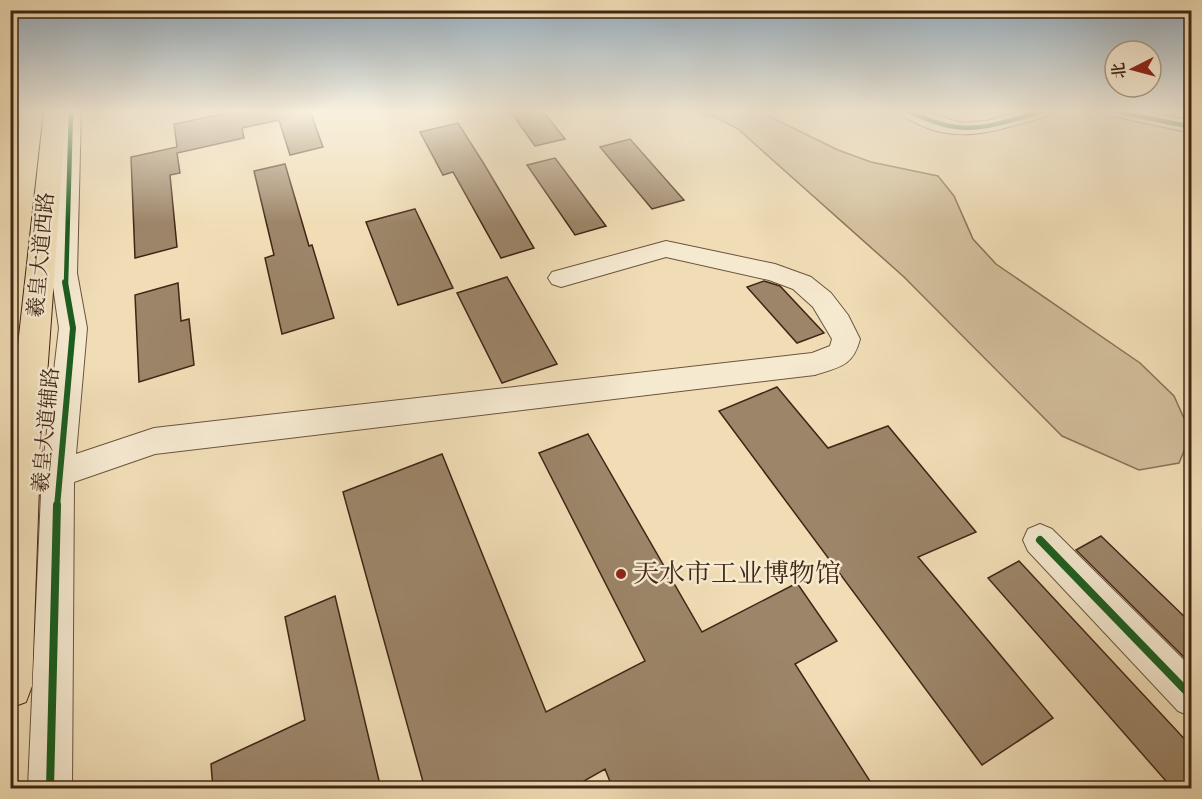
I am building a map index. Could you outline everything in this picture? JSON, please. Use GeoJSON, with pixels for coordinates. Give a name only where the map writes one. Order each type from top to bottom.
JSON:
{"type":"FeatureCollection","features":[{"type":"Feature","properties":{"kind":"main road","name":"羲皇大道西路"},"geometry":{"type":"LineString","coordinates":[[10,403],[33,148]]}},
{"type":"Feature","properties":{"kind":"main road","name":"羲皇大道西路"},"geometry":{"type":"LineString","coordinates":[[10,686],[21,487],[52,148]]}},
{"type":"Feature","properties":{"kind":"street","name":"羲皇大道辅路"},"geometry":{"type":"LineString","coordinates":[[50,789],[58,474],[73,328],[64,273],[69,148]]}},
{"type":"Feature","properties":{"kind":"street"},"geometry":{"type":"LineString","coordinates":[[21,487],[154,441],[815,364],[842,353],[846,339],[838,322],[822,300],[802,283],[775,273],[666,249],[561,278]]}},
{"type":"Feature","properties":{"kind":"street"},"geometry":{"type":"LineString","coordinates":[[1040,540],[1191,697]]}},
{"type":"Feature","properties":{"kind":"shaded area"},"geometry":{"type":"Polygon","coordinates":[[[760,148],[834,148],[871,162],[938,176],[954,196],[973,239],[996,264],[1140,363],[1174,396],[1191,434],[1179,463],[1139,470],[1062,436],[904,277],[760,148]]]}},
{"type":"Feature","properties":{"kind":"building"},"geometry":{"type":"Polygon","coordinates":[[[171,148],[198,148],[177,153],[180,173],[170,175],[177,247],[135,258],[131,157],[171,148]]]}},
{"type":"Feature","properties":{"kind":"building"},"geometry":{"type":"Polygon","coordinates":[[[288,148],[318,148],[290,155],[288,148]]]}},
{"type":"Feature","properties":{"kind":"building"},"geometry":{"type":"Polygon","coordinates":[[[429,148],[474,148],[534,248],[501,258],[453,172],[443,175],[429,148]]]}},
{"type":"Feature","properties":{"kind":"building"},"geometry":{"type":"Polygon","coordinates":[[[601,148],[638,148],[684,200],[652,209],[601,148]]]}},
{"type":"Feature","properties":{"kind":"building"},"geometry":{"type":"Polygon","coordinates":[[[555,158],[606,226],[575,235],[527,165],[555,158]]]}},
{"type":"Feature","properties":{"kind":"building"},"geometry":{"type":"Polygon","coordinates":[[[285,164],[309,246],[312,245],[334,318],[282,334],[265,258],[274,255],[254,171],[285,164]]]}},
{"type":"Feature","properties":{"kind":"building"},"geometry":{"type":"Polygon","coordinates":[[[415,209],[453,288],[398,305],[366,222],[415,209]]]}},
{"type":"Feature","properties":{"kind":"building"},"geometry":{"type":"Polygon","coordinates":[[[507,277],[557,364],[502,383],[457,293],[507,277]]]}},
{"type":"Feature","properties":{"kind":"building"},"geometry":{"type":"Polygon","coordinates":[[[764,281],[780,286],[824,333],[797,343],[747,287],[764,281]]]}},
{"type":"Feature","properties":{"kind":"building"},"geometry":{"type":"Polygon","coordinates":[[[178,283],[181,321],[189,319],[194,365],[139,382],[135,295],[178,283]]]}},
{"type":"Feature","properties":{"kind":"building"},"geometry":{"type":"Polygon","coordinates":[[[777,387],[828,448],[888,426],[976,532],[918,557],[1053,718],[982,765],[719,411],[777,387]]]}},
{"type":"Feature","properties":{"kind":"building"},"geometry":{"type":"Polygon","coordinates":[[[588,434],[702,632],[797,583],[837,641],[795,664],[875,789],[613,789],[605,769],[570,789],[425,789],[343,492],[442,454],[546,712],[645,661],[539,453],[588,434]]]}},
{"type":"Feature","properties":{"kind":"building"},"geometry":{"type":"Polygon","coordinates":[[[1101,536],[1191,623],[1191,664],[1076,550],[1101,536]]]}},
{"type":"Feature","properties":{"kind":"building"},"geometry":{"type":"Polygon","coordinates":[[[1019,561],[1191,746],[1191,789],[1173,789],[988,578],[1019,561]]]}},
{"type":"Feature","properties":{"kind":"building"},"geometry":{"type":"Polygon","coordinates":[[[335,596],[381,789],[213,789],[211,764],[305,720],[285,617],[335,596]]]}},
{"type":"Feature","properties":{"kind":"cycle path"},"geometry":{"type":"LineString","coordinates":[[50,788],[58,474],[73,328],[64,273],[69,148]]}},
{"type":"Feature","properties":{"kind":"cycle path"},"geometry":{"type":"LineString","coordinates":[[1040,540],[1192,697]]}},
{"type":"Feature","properties":{"kind":"place","name":"天水市工业博物馆"},"geometry":{"type":"Point","coordinates":[621,574]}}]}
